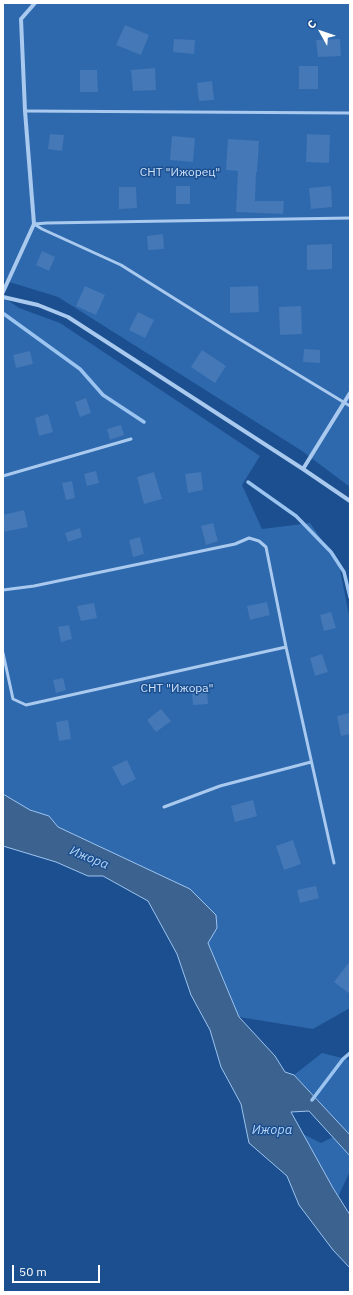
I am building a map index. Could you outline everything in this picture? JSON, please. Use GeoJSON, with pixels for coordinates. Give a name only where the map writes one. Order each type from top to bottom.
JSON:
{"type":"FeatureCollection","features":[{"type":"Feature","properties":{"kind":"street"},"geometry":{"type":"LineString","coordinates":[[3,292],[34,224],[25,111],[21,19],[35,3]]}},
{"type":"Feature","properties":{"kind":"street"},"geometry":{"type":"LineString","coordinates":[[3,297],[38,305],[68,317],[350,501]]}},
{"type":"Feature","properties":{"kind":"street"},"geometry":{"type":"LineString","coordinates":[[303,469],[350,393]]}},
{"type":"Feature","properties":{"kind":"lane"},"geometry":{"type":"LineString","coordinates":[[25,111],[350,113]]}},
{"type":"Feature","properties":{"kind":"lane"},"geometry":{"type":"LineString","coordinates":[[34,224],[350,218]]}},
{"type":"Feature","properties":{"kind":"lane"},"geometry":{"type":"LineString","coordinates":[[34,224],[121,265],[350,406]]}},
{"type":"Feature","properties":{"kind":"lane"},"geometry":{"type":"LineString","coordinates":[[3,476],[131,439]]}},
{"type":"Feature","properties":{"kind":"lane"},"geometry":{"type":"LineString","coordinates":[[3,590],[34,586],[235,544],[249,538],[259,541],[266,547],[286,647],[334,863]]}},
{"type":"Feature","properties":{"kind":"lane"},"geometry":{"type":"LineString","coordinates":[[3,653],[13,699],[26,705],[286,647]]}},
{"type":"Feature","properties":{"kind":"lane"},"geometry":{"type":"LineString","coordinates":[[164,807],[220,786],[311,762]]}},
{"type":"Feature","properties":{"kind":"green space","name":"СНТ \"Ижорец\""},"geometry":{"type":"Polygon","coordinates":[[[3,3],[350,3],[350,487],[302,451],[58,297],[3,280],[3,3]]]}},
{"type":"Feature","properties":{"kind":"green space","name":"СНТ \"Ижора\""},"geometry":{"type":"Polygon","coordinates":[[[3,297],[19,308],[60,323],[260,456],[242,485],[262,529],[310,523],[339,565],[350,620],[350,1008],[313,1029],[239,1017],[208,943],[217,928],[58,827],[49,816],[30,810],[3,794],[3,297]]]}},
{"type":"Feature","properties":{"kind":"green space"},"geometry":{"type":"Polygon","coordinates":[[[322,1053],[350,1060],[350,1135],[294,1075],[322,1053]]]}},
{"type":"Feature","properties":{"kind":"green space"},"geometry":{"type":"Polygon","coordinates":[[[303,1134],[321,1143],[333,1137],[350,1156],[350,1171],[338,1197],[303,1134]]]}},
{"type":"Feature","properties":{"kind":"water","name":"Ижора"},"geometry":{"type":"Polygon","coordinates":[[[3,794],[30,810],[49,816],[58,827],[190,889],[216,915],[217,928],[208,943],[239,1017],[275,1056],[285,1072],[294,1075],[350,1135],[350,1156],[309,1111],[291,1112],[333,1188],[350,1215],[350,1268],[333,1250],[299,1205],[287,1176],[249,1143],[241,1104],[221,1067],[210,1030],[191,995],[177,954],[148,901],[103,876],[88,876],[56,862],[3,846],[3,794]]]}},
{"type":"Feature","properties":{"kind":"building"},"geometry":{"type":"Polygon","coordinates":[[[125,25],[149,35],[141,55],[116,45],[125,25]]]}},
{"type":"Feature","properties":{"kind":"building"},"geometry":{"type":"Polygon","coordinates":[[[174,39],[195,40],[194,54],[173,52],[174,39]]]}},
{"type":"Feature","properties":{"kind":"building"},"geometry":{"type":"Polygon","coordinates":[[[340,39],[341,56],[318,57],[316,40],[340,39]]]}},
{"type":"Feature","properties":{"kind":"building"},"geometry":{"type":"Polygon","coordinates":[[[299,66],[318,66],[318,89],[299,89],[299,66]]]}},
{"type":"Feature","properties":{"kind":"building"},"geometry":{"type":"Polygon","coordinates":[[[155,68],[156,90],[133,91],[131,70],[155,68]]]}},
{"type":"Feature","properties":{"kind":"building"},"geometry":{"type":"Polygon","coordinates":[[[80,70],[97,70],[98,92],[80,92],[80,70]]]}},
{"type":"Feature","properties":{"kind":"building"},"geometry":{"type":"Polygon","coordinates":[[[212,81],[214,100],[199,101],[197,83],[212,81]]]}},
{"type":"Feature","properties":{"kind":"building"},"geometry":{"type":"Polygon","coordinates":[[[50,134],[64,135],[62,151],[48,149],[50,134]]]}},
{"type":"Feature","properties":{"kind":"building"},"geometry":{"type":"Polygon","coordinates":[[[307,134],[330,135],[329,163],[306,162],[307,134]]]}},
{"type":"Feature","properties":{"kind":"building"},"geometry":{"type":"Polygon","coordinates":[[[172,136],[195,138],[193,162],[170,160],[172,136]]]}},
{"type":"Feature","properties":{"kind":"building"},"geometry":{"type":"Polygon","coordinates":[[[228,139],[259,141],[255,201],[284,201],[283,214],[236,212],[238,171],[226,170],[228,139]]]}},
{"type":"Feature","properties":{"kind":"building"},"geometry":{"type":"Polygon","coordinates":[[[176,186],[190,186],[190,204],[176,204],[176,186]]]}},
{"type":"Feature","properties":{"kind":"building"},"geometry":{"type":"Polygon","coordinates":[[[331,186],[332,207],[311,209],[309,188],[331,186]]]}},
{"type":"Feature","properties":{"kind":"building"},"geometry":{"type":"Polygon","coordinates":[[[119,187],[136,187],[137,208],[119,209],[119,187]]]}},
{"type":"Feature","properties":{"kind":"building"},"geometry":{"type":"Polygon","coordinates":[[[163,234],[164,249],[148,250],[147,236],[163,234]]]}},
{"type":"Feature","properties":{"kind":"building"},"geometry":{"type":"Polygon","coordinates":[[[332,244],[332,269],[307,270],[307,245],[332,244]]]}},
{"type":"Feature","properties":{"kind":"building"},"geometry":{"type":"Polygon","coordinates":[[[42,251],[55,257],[49,271],[36,265],[42,251]]]}},
{"type":"Feature","properties":{"kind":"building"},"geometry":{"type":"Polygon","coordinates":[[[85,286],[105,295],[96,315],[76,306],[85,286]]]}},
{"type":"Feature","properties":{"kind":"building"},"geometry":{"type":"Polygon","coordinates":[[[258,286],[259,312],[230,313],[230,287],[258,286]]]}},
{"type":"Feature","properties":{"kind":"building"},"geometry":{"type":"Polygon","coordinates":[[[301,306],[302,334],[280,335],[279,307],[301,306]]]}},
{"type":"Feature","properties":{"kind":"building"},"geometry":{"type":"Polygon","coordinates":[[[138,312],[154,320],[145,338],[129,330],[138,312]]]}},
{"type":"Feature","properties":{"kind":"building"},"geometry":{"type":"Polygon","coordinates":[[[304,349],[320,350],[320,363],[303,362],[304,349]]]}},
{"type":"Feature","properties":{"kind":"building"},"geometry":{"type":"Polygon","coordinates":[[[202,350],[226,366],[215,383],[191,367],[202,350]]]}},
{"type":"Feature","properties":{"kind":"building"},"geometry":{"type":"Polygon","coordinates":[[[30,351],[33,364],[16,368],[13,355],[30,351]]]}},
{"type":"Feature","properties":{"kind":"building"},"geometry":{"type":"Polygon","coordinates":[[[86,398],[91,413],[80,417],[75,402],[86,398]]]}},
{"type":"Feature","properties":{"kind":"building"},"geometry":{"type":"Polygon","coordinates":[[[48,414],[53,432],[39,436],[35,418],[48,414]]]}},
{"type":"Feature","properties":{"kind":"building"},"geometry":{"type":"Polygon","coordinates":[[[121,425],[124,435],[110,440],[107,429],[121,425]]]}},
{"type":"Feature","properties":{"kind":"building"},"geometry":{"type":"Polygon","coordinates":[[[96,471],[99,483],[87,486],[84,474],[96,471]]]}},
{"type":"Feature","properties":{"kind":"building"},"geometry":{"type":"Polygon","coordinates":[[[154,472],[162,499],[144,504],[137,477],[154,472]]]}},
{"type":"Feature","properties":{"kind":"building"},"geometry":{"type":"Polygon","coordinates":[[[201,472],[203,490],[188,493],[185,474],[201,472]]]}},
{"type":"Feature","properties":{"kind":"building"},"geometry":{"type":"Polygon","coordinates":[[[72,481],[75,498],[66,500],[62,483],[72,481]]]}},
{"type":"Feature","properties":{"kind":"building"},"geometry":{"type":"Polygon","coordinates":[[[24,510],[28,527],[3,532],[3,515],[24,510]]]}},
{"type":"Feature","properties":{"kind":"building"},"geometry":{"type":"Polygon","coordinates":[[[213,523],[218,541],[206,545],[201,526],[213,523]]]}},
{"type":"Feature","properties":{"kind":"building"},"geometry":{"type":"Polygon","coordinates":[[[80,528],[82,537],[68,542],[65,533],[80,528]]]}},
{"type":"Feature","properties":{"kind":"building"},"geometry":{"type":"Polygon","coordinates":[[[140,537],[144,554],[133,557],[129,540],[140,537]]]}},
{"type":"Feature","properties":{"kind":"building"},"geometry":{"type":"Polygon","coordinates":[[[267,602],[270,615],[250,620],[247,606],[267,602]]]}},
{"type":"Feature","properties":{"kind":"building"},"geometry":{"type":"Polygon","coordinates":[[[94,603],[97,618],[81,621],[77,606],[94,603]]]}},
{"type":"Feature","properties":{"kind":"building"},"geometry":{"type":"Polygon","coordinates":[[[331,612],[336,628],[324,631],[320,615],[331,612]]]}},
{"type":"Feature","properties":{"kind":"building"},"geometry":{"type":"Polygon","coordinates":[[[69,625],[72,639],[61,642],[58,627],[69,625]]]}},
{"type":"Feature","properties":{"kind":"building"},"geometry":{"type":"Polygon","coordinates":[[[322,654],[328,672],[315,676],[310,658],[322,654]]]}},
{"type":"Feature","properties":{"kind":"building"},"geometry":{"type":"Polygon","coordinates":[[[63,678],[66,690],[56,693],[53,680],[63,678]]]}},
{"type":"Feature","properties":{"kind":"building"},"geometry":{"type":"Polygon","coordinates":[[[207,691],[208,704],[193,705],[192,693],[207,691]]]}},
{"type":"Feature","properties":{"kind":"building"},"geometry":{"type":"Polygon","coordinates":[[[161,709],[171,721],[156,732],[147,720],[161,709]]]}},
{"type":"Feature","properties":{"kind":"building"},"geometry":{"type":"Polygon","coordinates":[[[349,713],[350,734],[341,736],[337,716],[349,713]]]}},
{"type":"Feature","properties":{"kind":"building"},"geometry":{"type":"Polygon","coordinates":[[[68,720],[71,739],[59,741],[56,722],[68,720]]]}},
{"type":"Feature","properties":{"kind":"building"},"geometry":{"type":"Polygon","coordinates":[[[127,760],[136,779],[122,786],[112,767],[127,760]]]}},
{"type":"Feature","properties":{"kind":"building"},"geometry":{"type":"Polygon","coordinates":[[[253,800],[257,816],[235,822],[231,806],[253,800]]]}},
{"type":"Feature","properties":{"kind":"building"},"geometry":{"type":"Polygon","coordinates":[[[293,840],[301,864],[284,870],[276,846],[293,840]]]}},
{"type":"Feature","properties":{"kind":"building"},"geometry":{"type":"Polygon","coordinates":[[[316,886],[319,898],[300,903],[297,890],[316,886]]]}},
{"type":"Feature","properties":{"kind":"building"},"geometry":{"type":"Polygon","coordinates":[[[350,961],[350,994],[334,982],[350,961]]]}},
{"type":"Feature","properties":{"kind":"waterway"},"geometry":{"type":"LineString","coordinates":[[4,314],[80,369],[103,395],[144,422]]}},
{"type":"Feature","properties":{"kind":"waterway"},"geometry":{"type":"LineString","coordinates":[[248,482],[296,516],[331,552],[344,572],[350,597]]}},
{"type":"Feature","properties":{"kind":"waterway"},"geometry":{"type":"LineString","coordinates":[[312,1100],[343,1059],[350,1053]]}}]}
